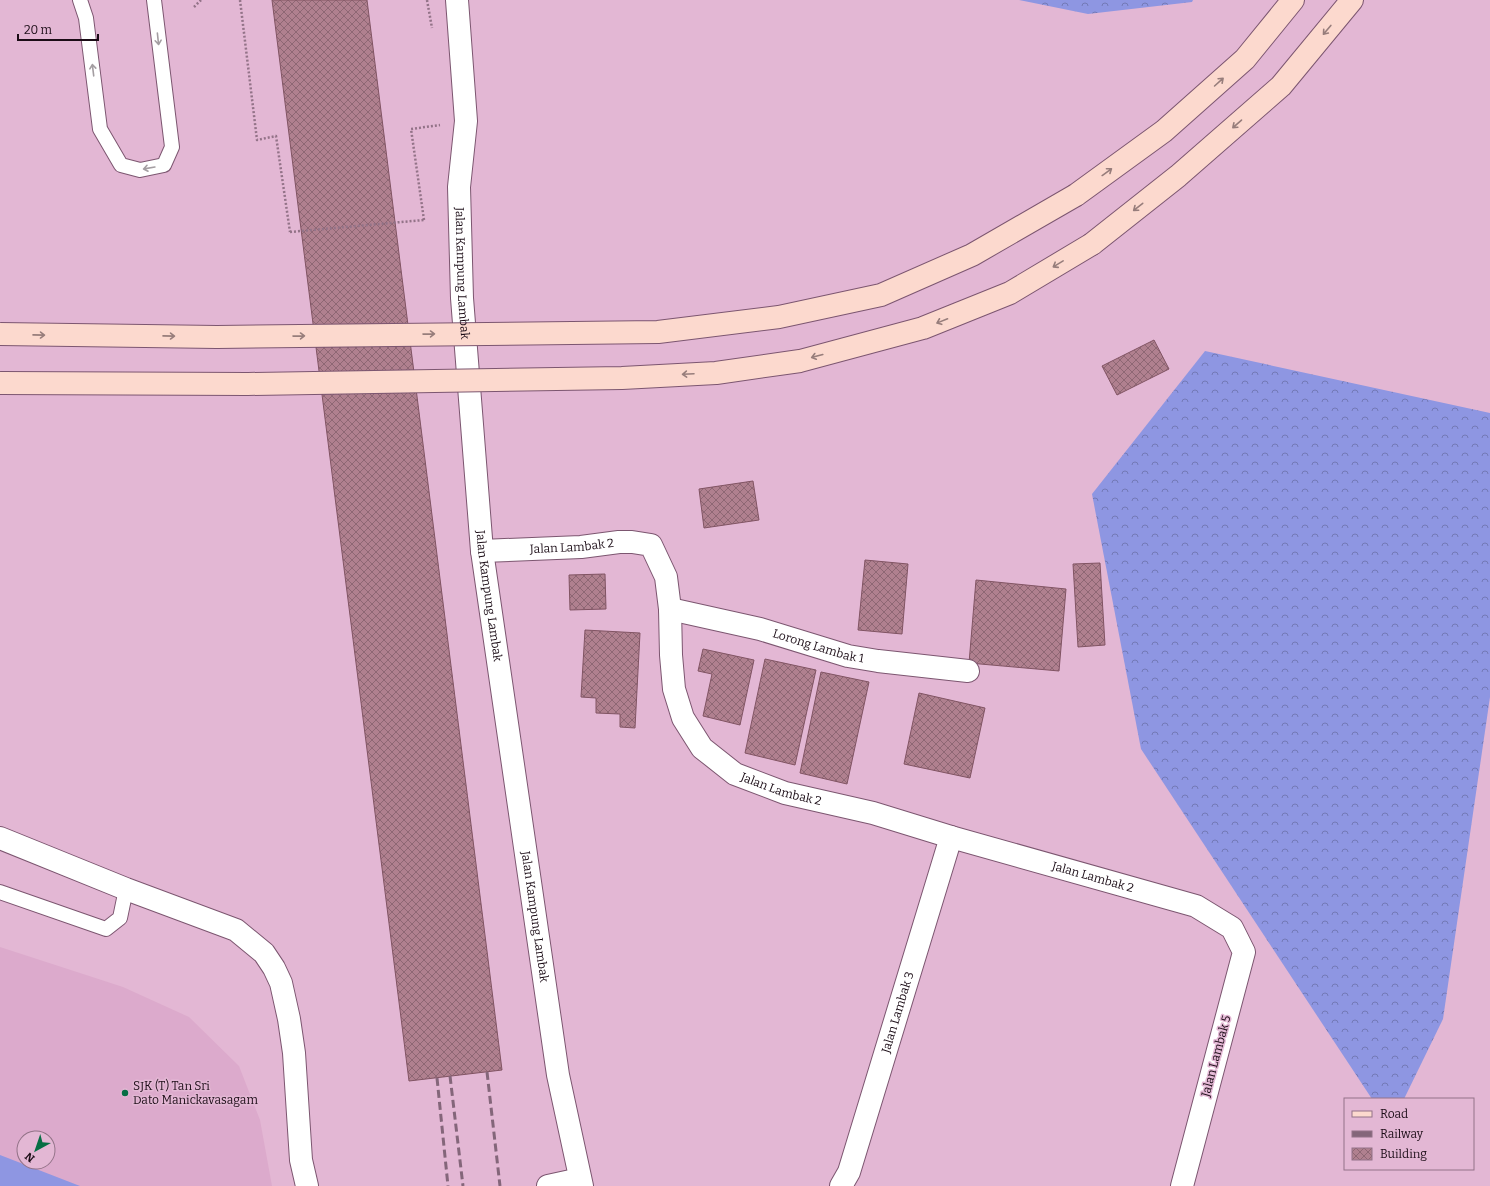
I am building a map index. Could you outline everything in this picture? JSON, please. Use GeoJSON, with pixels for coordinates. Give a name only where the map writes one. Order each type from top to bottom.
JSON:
{"type":"FeatureCollection","features":[{"type":"Feature","properties":{"kind":"main road"},"geometry":{"type":"LineString","coordinates":[[0,334],[218,336],[658,332],[780,317],[881,295],[972,255],[1076,195],[1164,131],[1245,59],[1293,0]]}},
{"type":"Feature","properties":{"kind":"main road"},"geometry":{"type":"LineString","coordinates":[[0,383],[248,384],[622,378],[716,373],[800,360],[923,328],[1010,293],[1092,244],[1178,176],[1281,86],[1352,0]]}},
{"type":"Feature","properties":{"kind":"street","name":"Jalan Kampung Lambak"},"geometry":{"type":"LineString","coordinates":[[457,0],[466,121],[460,187],[462,298],[482,551],[558,1075],[581,1183]]}},
{"type":"Feature","properties":{"kind":"street","name":"Jalan Lambak 2"},"geometry":{"type":"LineString","coordinates":[[482,551],[581,547],[619,542],[632,542],[651,545],[666,577],[670,609],[671,655],[674,689],[683,718],[702,748],[735,774],[785,793],[873,813],[951,837],[1196,906],[1232,928]]}},
{"type":"Feature","properties":{"kind":"street","name":"Lorong Lambak 1"},"geometry":{"type":"LineString","coordinates":[[670,609],[760,629],[848,656],[878,661],[968,671]]}},
{"type":"Feature","properties":{"kind":"street","name":"Jalan Lambak 3"},"geometry":{"type":"LineString","coordinates":[[841,1186],[849,1172],[951,837]]}},
{"type":"Feature","properties":{"kind":"street"},"geometry":{"type":"LineString","coordinates":[[0,838],[126,889],[236,930],[264,953],[274,968],[281,983],[289,1019],[294,1053],[301,1160],[308,1186]]}},
{"type":"Feature","properties":{"kind":"street","name":"Jalan Lambak 5"},"geometry":{"type":"LineString","coordinates":[[1182,1186],[1244,952],[1232,928]]}},
{"type":"Feature","properties":{"kind":"street"},"geometry":{"type":"LineString","coordinates":[[548,1186],[581,1183]]}},
{"type":"Feature","properties":{"kind":"lane"},"geometry":{"type":"LineString","coordinates":[[80,0],[86,18],[100,129],[122,166],[140,170],[164,165],[172,147],[154,0]]}},
{"type":"Feature","properties":{"kind":"lane"},"geometry":{"type":"LineString","coordinates":[[0,892],[106,929],[120,918],[126,889]]}},
{"type":"Feature","properties":{"kind":"path"},"geometry":{"type":"LineString","coordinates":[[194,7],[201,0]]}},
{"type":"Feature","properties":{"kind":"path"},"geometry":{"type":"LineString","coordinates":[[240,0],[257,140],[276,136],[290,232],[424,220],[411,129],[431,126]]}},
{"type":"Feature","properties":{"kind":"shaded area","name":"SJK (T) Tan Sri Dato Manickavasagam"},"geometry":{"type":"Polygon","coordinates":[[[0,947],[123,987],[189,1017],[239,1066],[260,1120],[272,1186],[0,1186],[0,947]]]}},
{"type":"Feature","properties":{"kind":"green space"},"geometry":{"type":"Polygon","coordinates":[[[1019,0],[1193,0],[1192,2],[1088,14],[1019,0]]]}},
{"type":"Feature","properties":{"kind":"green space"},"geometry":{"type":"Polygon","coordinates":[[[1205,351],[1490,413],[1490,697],[1443,1019],[1404,1098],[1371,1098],[1141,749],[1092,494],[1205,351]]]}},
{"type":"Feature","properties":{"kind":"green space"},"geometry":{"type":"Polygon","coordinates":[[[0,1155],[16,1161],[16,1170],[39,1170],[80,1186],[0,1186],[0,1155]]]}},
{"type":"Feature","properties":{"kind":"building"},"geometry":{"type":"Polygon","coordinates":[[[272,0],[367,0],[502,1070],[409,1081],[272,0]]]}},
{"type":"Feature","properties":{"kind":"building"},"geometry":{"type":"Polygon","coordinates":[[[1154,340],[1169,369],[1117,395],[1102,366],[1154,340]]]}},
{"type":"Feature","properties":{"kind":"building"},"geometry":{"type":"Polygon","coordinates":[[[753,481],[759,520],[704,528],[699,489],[753,481]]]}},
{"type":"Feature","properties":{"kind":"building"},"geometry":{"type":"Polygon","coordinates":[[[865,560],[908,564],[902,634],[858,630],[865,560]]]}},
{"type":"Feature","properties":{"kind":"building"},"geometry":{"type":"Polygon","coordinates":[[[1100,563],[1105,645],[1078,647],[1073,564],[1100,563]]]}},
{"type":"Feature","properties":{"kind":"building"},"geometry":{"type":"Polygon","coordinates":[[[605,574],[606,609],[570,610],[569,575],[605,574]]]}},
{"type":"Feature","properties":{"kind":"building"},"geometry":{"type":"Polygon","coordinates":[[[976,580],[1066,589],[1059,671],[969,663],[976,580]]]}},
{"type":"Feature","properties":{"kind":"building"},"geometry":{"type":"Polygon","coordinates":[[[585,630],[640,633],[635,728],[620,727],[620,714],[596,713],[596,698],[581,697],[585,630]]]}},
{"type":"Feature","properties":{"kind":"building"},"geometry":{"type":"Polygon","coordinates":[[[703,649],[754,660],[740,725],[703,716],[712,674],[698,671],[703,649]]]}},
{"type":"Feature","properties":{"kind":"building"},"geometry":{"type":"Polygon","coordinates":[[[765,659],[816,670],[795,765],[745,753],[765,659]]]}},
{"type":"Feature","properties":{"kind":"building"},"geometry":{"type":"Polygon","coordinates":[[[821,672],[869,682],[847,784],[800,773],[821,672]]]}},
{"type":"Feature","properties":{"kind":"building"},"geometry":{"type":"Polygon","coordinates":[[[919,693],[985,708],[970,778],[904,764],[919,693]]]}},
{"type":"Feature","properties":{"kind":"railway"},"geometry":{"type":"LineString","coordinates":[[487,1072],[500,1186]]}},
{"type":"Feature","properties":{"kind":"railway"},"geometry":{"type":"LineString","coordinates":[[450,1076],[463,1186]]}},
{"type":"Feature","properties":{"kind":"railway"},"geometry":{"type":"LineString","coordinates":[[437,1078],[448,1186]]}},
{"type":"Feature","properties":{"kind":"place","name":"SJK (T) Tan Sri Dato Manickavasagam"},"geometry":{"type":"Point","coordinates":[125,1093]}}]}
